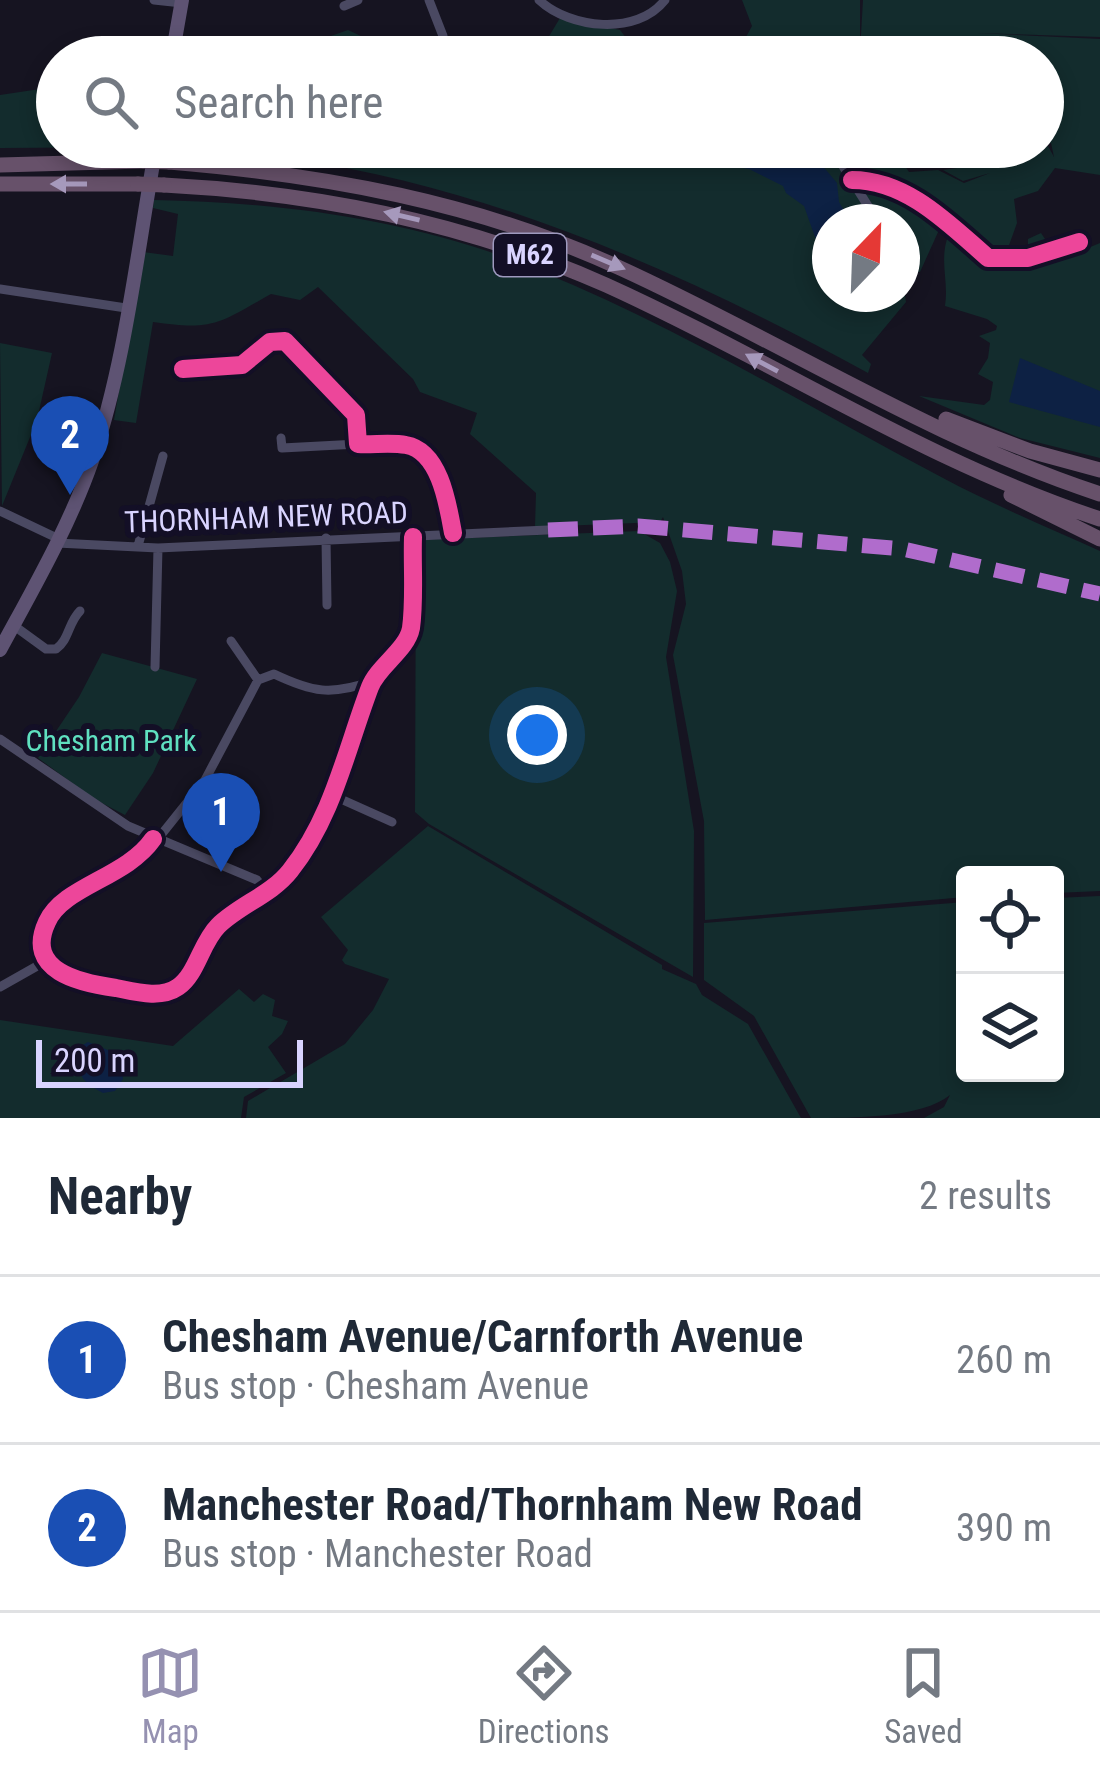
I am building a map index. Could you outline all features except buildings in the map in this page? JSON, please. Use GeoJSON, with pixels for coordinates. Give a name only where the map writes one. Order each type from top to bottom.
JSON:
{"type":"FeatureCollection","features":[{"type":"Feature","properties":{"kind":"highway","name":"M62"},"geometry":{"type":"LineString","coordinates":[[0,165],[36,164]]}},
{"type":"Feature","properties":{"kind":"highway","name":"M62"},"geometry":{"type":"LineString","coordinates":[[232,168],[367,186],[494,219],[620,268],[971,442],[1100,494]]}},
{"type":"Feature","properties":{"kind":"highway","name":"M62"},"geometry":{"type":"LineString","coordinates":[[0,184],[164,185],[311,198],[409,217],[485,239],[609,286],[866,418],[1003,482],[1100,519]]}},
{"type":"Feature","properties":{"kind":"highway","name":"M62"},"geometry":{"type":"LineString","coordinates":[[783,349],[996,439],[1100,470]]}},
{"type":"Feature","properties":{"kind":"highway","name":"M62"},"geometry":{"type":"LineString","coordinates":[[866,418],[1100,539]]}},
{"type":"Feature","properties":{"kind":"main road"},"geometry":{"type":"LineString","coordinates":[[176,36],[182,2]]}},
{"type":"Feature","properties":{"kind":"main road"},"geometry":{"type":"LineString","coordinates":[[0,650],[58,541],[101,432],[152,168]]}},
{"type":"Feature","properties":{"kind":"street"},"geometry":{"type":"LineString","coordinates":[[154,0],[182,2]]}},
{"type":"Feature","properties":{"kind":"street"},"geometry":{"type":"LineString","coordinates":[[344,6],[358,0]]}},
{"type":"Feature","properties":{"kind":"street"},"geometry":{"type":"LineString","coordinates":[[429,0],[443,36]]}},
{"type":"Feature","properties":{"kind":"street"},"geometry":{"type":"LineString","coordinates":[[538,0],[573,19],[611,26],[655,13],[665,0]]}},
{"type":"Feature","properties":{"kind":"street"},"geometry":{"type":"LineString","coordinates":[[844,168],[867,204]]}},
{"type":"Feature","properties":{"kind":"street"},"geometry":{"type":"LineString","coordinates":[[852,180],[894,186],[988,258],[1028,258],[1079,242]]}},
{"type":"Feature","properties":{"kind":"street"},"geometry":{"type":"LineString","coordinates":[[0,289],[126,308]]}},
{"type":"Feature","properties":{"kind":"street"},"geometry":{"type":"LineString","coordinates":[[183,369],[242,365],[270,342],[285,341],[356,415],[358,444]]}},
{"type":"Feature","properties":{"kind":"street"},"geometry":{"type":"LineString","coordinates":[[68,425],[101,432]]}},
{"type":"Feature","properties":{"kind":"street"},"geometry":{"type":"LineString","coordinates":[[281,438],[282,448],[410,445],[427,457],[447,498],[453,533]]}},
{"type":"Feature","properties":{"kind":"street"},"geometry":{"type":"LineString","coordinates":[[138,546],[163,456]]}},
{"type":"Feature","properties":{"kind":"street"},"geometry":{"type":"LineString","coordinates":[[0,511],[58,541]]}},
{"type":"Feature","properties":{"kind":"street","name":"THORNHAM NEW ROAD"},"geometry":{"type":"LineString","coordinates":[[58,541],[158,548],[548,530]]}},
{"type":"Feature","properties":{"kind":"street"},"geometry":{"type":"LineString","coordinates":[[372,681],[340,692],[303,688],[274,674],[258,680],[206,780],[155,840],[139,857],[53,911],[41,941],[46,962],[68,979],[81,982],[149,993],[175,990],[215,928],[290,871],[334,796],[372,681],[410,634],[412,537]]}},
{"type":"Feature","properties":{"kind":"street"},"geometry":{"type":"LineString","coordinates":[[326,538],[328,605]]}},
{"type":"Feature","properties":{"kind":"street"},"geometry":{"type":"LineString","coordinates":[[155,668],[158,548]]}},
{"type":"Feature","properties":{"kind":"street"},"geometry":{"type":"LineString","coordinates":[[13,626],[50,650],[65,642],[65,623],[80,611]]}},
{"type":"Feature","properties":{"kind":"street"},"geometry":{"type":"LineString","coordinates":[[231,640],[258,680]]}},
{"type":"Feature","properties":{"kind":"street"},"geometry":{"type":"LineString","coordinates":[[0,739],[90,802],[155,840],[257,880],[266,891]]}},
{"type":"Feature","properties":{"kind":"street"},"geometry":{"type":"LineString","coordinates":[[334,796],[392,822]]}},
{"type":"Feature","properties":{"kind":"street"},"geometry":{"type":"LineString","coordinates":[[0,987],[46,962]]}},
{"type":"Feature","properties":{"kind":"green space"},"geometry":{"type":"Polygon","coordinates":[[[742,0],[860,0],[860,36],[747,36],[752,26],[742,0]]]}},
{"type":"Feature","properties":{"kind":"green space"},"geometry":{"type":"Polygon","coordinates":[[[863,0],[1100,0],[1100,37],[861,36],[863,0]]]}},
{"type":"Feature","properties":{"kind":"green space"},"geometry":{"type":"Polygon","coordinates":[[[560,18],[620,30],[625,36],[549,36],[560,18]]]}},
{"type":"Feature","properties":{"kind":"green space"},"geometry":{"type":"Polygon","coordinates":[[[348,30],[361,36],[331,36],[348,30]]]}},
{"type":"Feature","properties":{"kind":"green space"},"geometry":{"type":"Polygon","coordinates":[[[1064,37],[1100,39],[1100,175],[1055,168],[1064,168],[1064,37]]]}},
{"type":"Feature","properties":{"kind":"green space"},"geometry":{"type":"Polygon","coordinates":[[[36,90],[36,148],[0,148],[0,95],[36,90]]]}},
{"type":"Feature","properties":{"kind":"green space"},"geometry":{"type":"Polygon","coordinates":[[[341,168],[906,168],[909,172],[938,170],[964,183],[990,173],[963,181],[943,170],[1055,168],[1038,191],[1014,199],[1017,223],[1008,248],[1018,262],[1028,261],[1028,239],[1041,233],[1059,260],[1100,243],[1100,458],[1020,438],[919,396],[984,405],[990,400],[993,382],[978,374],[990,343],[979,336],[997,326],[945,306],[948,236],[939,230],[920,272],[920,204],[812,204],[812,312],[898,312],[862,355],[871,364],[868,373],[731,302],[590,240],[444,191],[341,168]]]}},
{"type":"Feature","properties":{"kind":"green space"},"geometry":{"type":"Polygon","coordinates":[[[154,200],[331,214],[419,231],[504,257],[672,332],[962,488],[1100,551],[1100,891],[1064,893],[1064,866],[956,866],[956,898],[705,920],[704,821],[673,655],[686,604],[682,571],[663,517],[660,522],[535,527],[536,493],[470,434],[477,413],[420,392],[413,379],[318,287],[300,300],[271,294],[203,325],[153,322],[136,423],[114,420],[143,252],[173,256],[178,214],[153,208],[154,200]]]}},
{"type":"Feature","properties":{"kind":"green space"},"geometry":{"type":"Polygon","coordinates":[[[0,343],[52,353],[37,420],[2,506],[0,343]]]}},
{"type":"Feature","properties":{"kind":"green space"},"geometry":{"type":"Polygon","coordinates":[[[639,531],[660,543],[677,591],[666,657],[694,831],[693,977],[415,812],[416,540],[639,531]]]}},
{"type":"Feature","properties":{"kind":"green space","name":"Chesham Park"},"geometry":{"type":"Polygon","coordinates":[[[102,653],[197,679],[153,773],[125,815],[94,799],[38,758],[102,653]]]}},
{"type":"Feature","properties":{"kind":"green space"},"geometry":{"type":"Polygon","coordinates":[[[428,826],[662,969],[696,984],[702,995],[748,1024],[801,1118],[246,1118],[248,1101],[345,1044],[373,1010],[389,979],[345,964],[342,960],[348,950],[321,917],[428,826]]]}},
{"type":"Feature","properties":{"kind":"green space"},"geometry":{"type":"Polygon","coordinates":[[[1100,896],[1100,1118],[924,1118],[944,1107],[950,1095],[905,1112],[811,1118],[754,1016],[704,980],[704,923],[956,903],[956,1082],[1064,1082],[1064,898],[1100,896]]]}},
{"type":"Feature","properties":{"kind":"green space"},"geometry":{"type":"Polygon","coordinates":[[[239,989],[254,1002],[263,994],[275,1000],[272,1016],[288,1021],[268,1047],[286,1073],[244,1097],[241,1118],[0,1118],[0,1020],[173,1046],[239,989]]]}},
{"type":"Feature","properties":{"kind":"water"},"geometry":{"type":"Polygon","coordinates":[[[744,168],[824,168],[837,183],[840,204],[812,204],[812,229],[804,206],[783,186],[744,168]]]}},
{"type":"Feature","properties":{"kind":"water"},"geometry":{"type":"Polygon","coordinates":[[[1020,358],[1100,391],[1100,427],[1009,402],[1020,358]]]}},
{"type":"Feature","properties":{"kind":"water"},"geometry":{"type":"Polygon","coordinates":[[[88,1042],[120,1055],[123,1079],[115,1091],[103,1093],[81,1075],[79,1047],[88,1042]]]}},
{"type":"Feature","properties":{"kind":"marked path"},"geometry":{"type":"LineString","coordinates":[[548,530],[638,526],[903,549],[1100,594]]}},
{"type":"Feature","properties":{"kind":"cycle path"},"geometry":{"type":"LineString","coordinates":[[852,180],[891,187],[909,196],[988,258],[1028,258],[1079,242]]}},
{"type":"Feature","properties":{"kind":"cycle path"},"geometry":{"type":"LineString","coordinates":[[183,369],[242,365],[270,342],[285,341],[356,415],[358,444],[406,445],[427,457],[440,481],[453,533]]}},
{"type":"Feature","properties":{"kind":"cycle path"},"geometry":{"type":"LineString","coordinates":[[153,839],[127,863],[55,910],[42,939],[43,952],[59,972],[132,991],[171,991],[190,974],[218,926],[290,871],[328,806],[370,687],[411,628],[413,537]]}},
{"type":"Feature","properties":{"kind":"place","name":"Manchester Road/Thornham New Road"},"geometry":{"type":"Point","coordinates":[70,495]}},
{"type":"Feature","properties":{"kind":"place","name":"Chesham Avenue/Carnforth Avenue"},"geometry":{"type":"Point","coordinates":[221,872]}}]}
